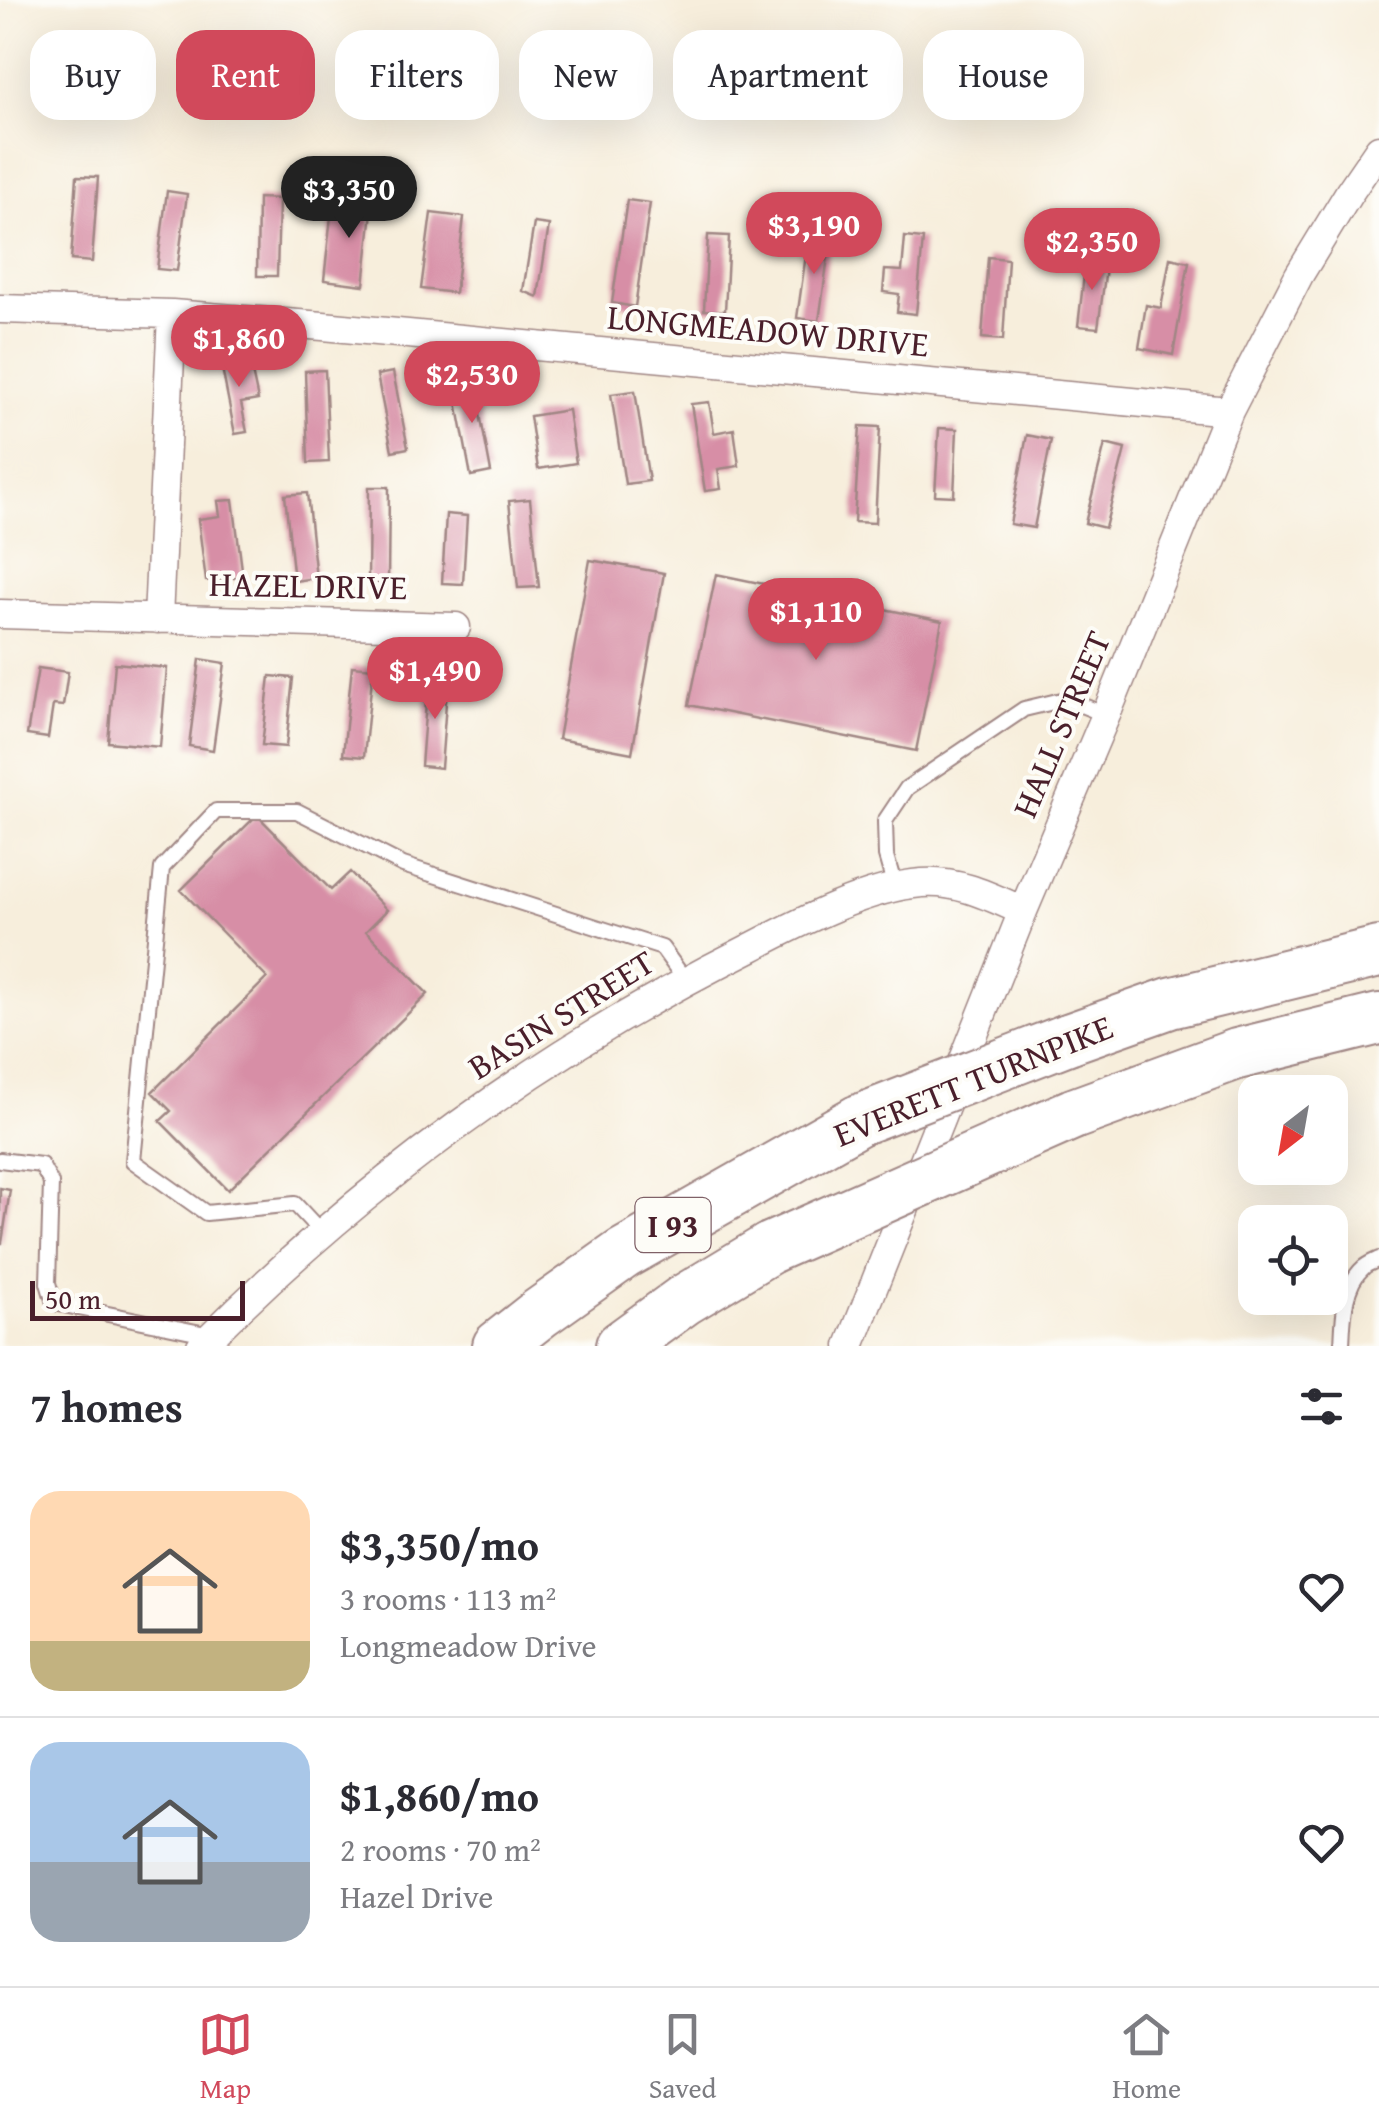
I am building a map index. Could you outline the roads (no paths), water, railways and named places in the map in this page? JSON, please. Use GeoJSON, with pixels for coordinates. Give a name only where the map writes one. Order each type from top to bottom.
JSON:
{"type":"FeatureCollection","features":[{"type":"Feature","properties":{"kind":"highway","name":"EVERETT TURNPIKE"},"geometry":{"type":"LineString","coordinates":[[498,1346],[622,1254],[859,1120],[1170,1002],[1379,952]]}},
{"type":"Feature","properties":{"kind":"highway","name":"EVERETT TURNPIKE"},"geometry":{"type":"LineString","coordinates":[[621,1346],[684,1300],[770,1248],[1073,1114],[1237,1054],[1379,1020]]}},
{"type":"Feature","properties":{"kind":"street","name":"HALL STREET"},"geometry":{"type":"LineString","coordinates":[[850,1346],[1023,911],[1229,412],[1299,275],[1379,149]]}},
{"type":"Feature","properties":{"kind":"street","name":"LONGMEADOW DRIVE"},"geometry":{"type":"LineString","coordinates":[[0,309],[172,314],[1229,412]]}},
{"type":"Feature","properties":{"kind":"street","name":"HAZEL DRIVE"},"geometry":{"type":"LineString","coordinates":[[158,619],[172,314]]}},
{"type":"Feature","properties":{"kind":"street","name":"HAZEL DRIVE"},"geometry":{"type":"LineString","coordinates":[[0,614],[456,626]]}},
{"type":"Feature","properties":{"kind":"street","name":"BASIN STREET"},"geometry":{"type":"LineString","coordinates":[[206,1341],[321,1232],[391,1176],[503,1092],[685,980],[791,927],[895,887],[924,882],[950,884],[1023,911]]}},
{"type":"Feature","properties":{"kind":"lane"},"geometry":{"type":"LineString","coordinates":[[895,887],[886,856],[885,820],[907,788],[1024,709],[1066,699],[1106,715]]}},
{"type":"Feature","properties":{"kind":"lane"},"geometry":{"type":"LineString","coordinates":[[321,1232],[295,1204],[206,1214],[133,1160],[162,868],[216,811],[297,812],[403,864],[662,948],[685,980]]}},
{"type":"Feature","properties":{"kind":"lane"},"geometry":{"type":"LineString","coordinates":[[0,1160],[42,1165],[51,1182],[48,1283],[54,1304],[206,1341]]}},
{"type":"Feature","properties":{"kind":"lane"},"geometry":{"type":"LineString","coordinates":[[1342,1346],[1344,1312],[1352,1284],[1364,1266],[1379,1259]]}}]}
